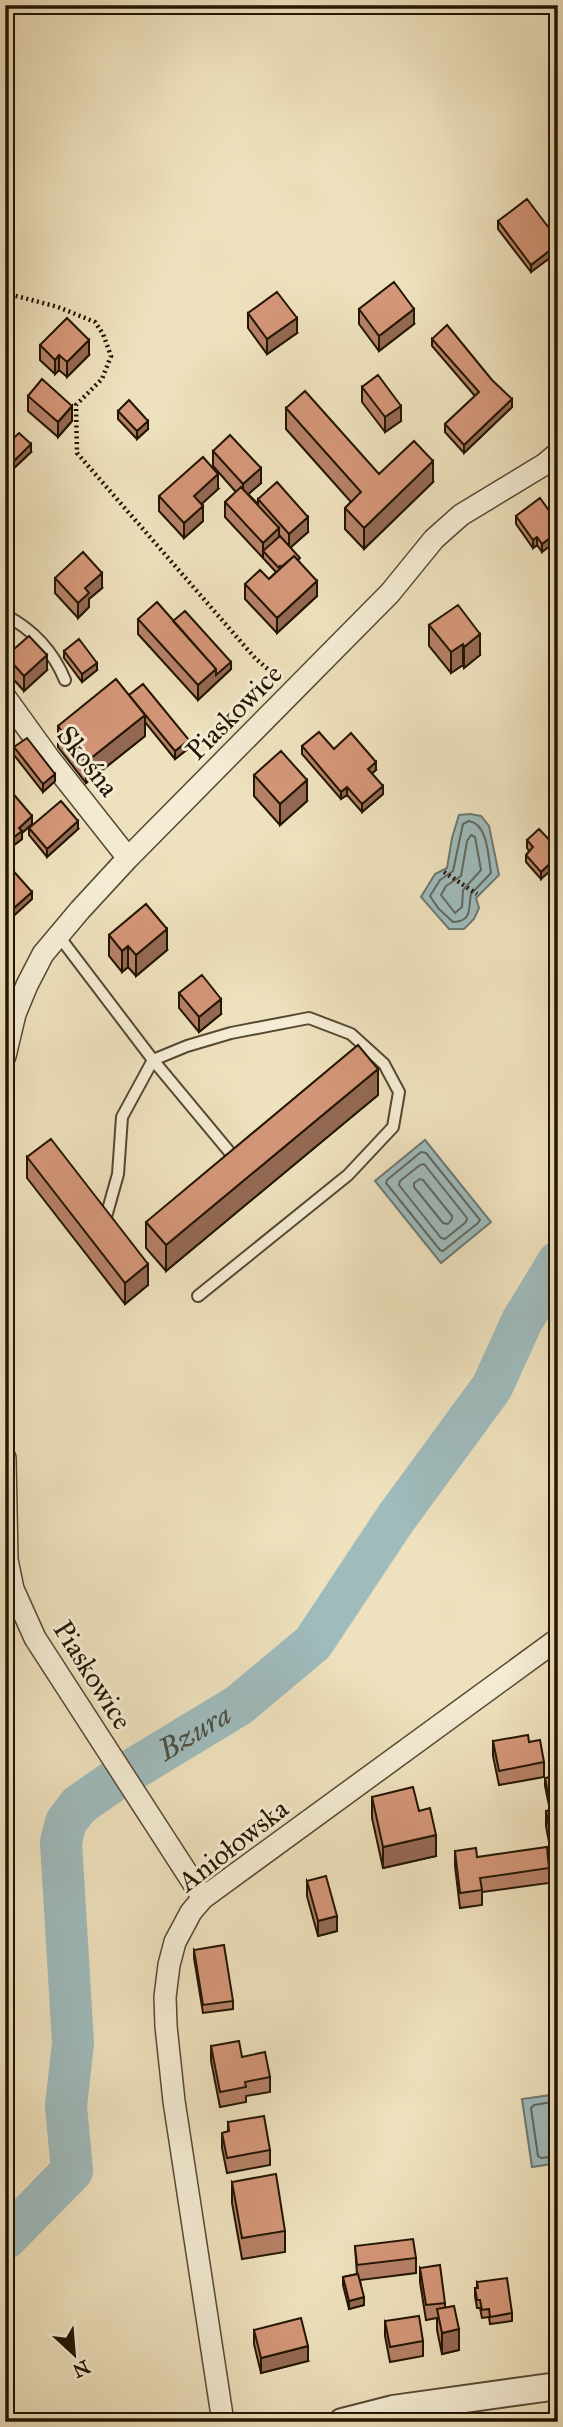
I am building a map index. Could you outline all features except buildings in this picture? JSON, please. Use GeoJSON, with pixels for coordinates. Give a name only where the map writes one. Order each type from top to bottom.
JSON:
{"type":"FeatureCollection","features":[{"type":"Feature","properties":{"kind":"street","name":"Piaskowice"},"geometry":{"type":"LineString","coordinates":[[5,1056],[15,1014],[43,954],[128,858],[390,593],[434,539],[461,515],[545,464],[558,453]]}},
{"type":"Feature","properties":{"kind":"street","name":"Skośna"},"geometry":{"type":"LineString","coordinates":[[5,697],[128,858]]}},
{"type":"Feature","properties":{"kind":"street","name":"Piaskowice"},"geometry":{"type":"LineString","coordinates":[[5,1458],[7,1560],[13,1589],[35,1638],[203,1898]]}},
{"type":"Feature","properties":{"kind":"street","name":"Aniołowska"},"geometry":{"type":"LineString","coordinates":[[223,2422],[176,2114],[166,2026],[164,1997],[175,1942],[191,1912],[203,1898],[558,1639]]}},
{"type":"Feature","properties":{"kind":"street"},"geometry":{"type":"LineString","coordinates":[[342,2422],[393,2409],[558,2386]]}},
{"type":"Feature","properties":{"kind":"lane"},"geometry":{"type":"LineString","coordinates":[[5,615],[21,623],[43,644],[65,680]]}},
{"type":"Feature","properties":{"kind":"lane"},"geometry":{"type":"LineString","coordinates":[[58,935],[153,1060],[243,1167]]}},
{"type":"Feature","properties":{"kind":"lane"},"geometry":{"type":"LineString","coordinates":[[103,1227],[118,1174],[122,1118],[153,1060],[187,1046],[231,1033],[309,1018],[351,1034],[384,1064],[399,1092],[393,1127],[348,1175],[198,1296]]}},
{"type":"Feature","properties":{"kind":"path"},"geometry":{"type":"LineString","coordinates":[[5,293],[58,307],[94,322],[103,334],[111,356],[102,379],[76,405],[77,453],[255,658],[294,692]]}},
{"type":"Feature","properties":{"kind":"path"},"geometry":{"type":"LineString","coordinates":[[444,872],[477,894]]}},
{"type":"Feature","properties":{"kind":"water"},"geometry":{"type":"Polygon","coordinates":[[[459,815],[481,816],[489,826],[499,875],[476,898],[479,908],[474,919],[464,929],[449,929],[421,897],[435,874],[447,868],[459,815]]]}},
{"type":"Feature","properties":{"kind":"water"},"geometry":{"type":"Polygon","coordinates":[[[425,1140],[491,1222],[441,1263],[375,1181],[425,1140]]]}},
{"type":"Feature","properties":{"kind":"water"},"geometry":{"type":"Polygon","coordinates":[[[558,2094],[558,2163],[532,2167],[522,2099],[558,2094]]]}},
{"type":"Feature","properties":{"kind":"waterway","name":"Bzura"},"geometry":{"type":"LineString","coordinates":[[5,2239],[72,2171],[66,2106],[73,2043],[61,1842],[66,1822],[79,1805],[112,1782],[239,1705],[313,1643],[396,1518],[492,1387],[522,1321],[558,1262]]}}]}
